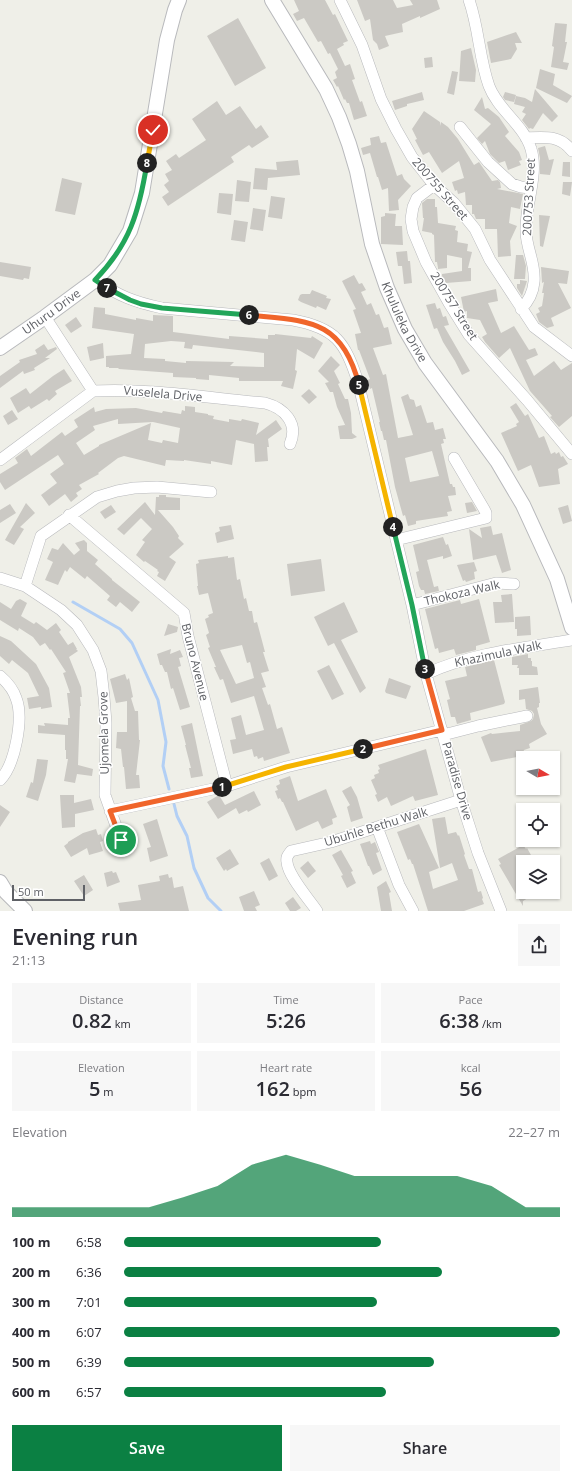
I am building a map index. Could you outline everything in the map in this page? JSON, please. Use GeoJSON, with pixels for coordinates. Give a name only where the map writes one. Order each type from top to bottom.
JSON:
{"type":"FeatureCollection","features":[{"type":"Feature","properties":{"kind":"street","name":"Uhuru Drive"},"geometry":{"type":"LineString","coordinates":[[0,348],[95,280],[110,265],[130,231],[137,212],[145,177],[167,40],[179,0]]}},
{"type":"Feature","properties":{"kind":"street","name":"Khululeka Drive"},"geometry":{"type":"LineString","coordinates":[[272,0],[326,90],[340,117],[357,171],[372,244],[387,288],[405,330],[425,363],[497,461],[523,505],[557,579],[572,628]]}},
{"type":"Feature","properties":{"kind":"street","name":"200755 Street"},"geometry":{"type":"LineString","coordinates":[[340,0],[362,45],[382,99],[396,129],[412,157],[434,184],[454,203],[475,229],[490,260],[534,327],[572,356]]}},
{"type":"Feature","properties":{"kind":"street","name":"200753 Street"},"geometry":{"type":"LineString","coordinates":[[469,0],[477,30],[483,65],[490,87],[498,103],[526,138],[532,150],[533,164],[526,219],[526,233],[533,264],[534,282],[532,293],[521,309]]}},
{"type":"Feature","properties":{"kind":"street"},"geometry":{"type":"LineString","coordinates":[[460,127],[488,162],[512,184],[530,188]]}},
{"type":"Feature","properties":{"kind":"street"},"geometry":{"type":"LineString","coordinates":[[526,138],[551,138],[560,140],[572,151]]}},
{"type":"Feature","properties":{"kind":"street","name":"200757 Street"},"geometry":{"type":"LineString","coordinates":[[434,184],[417,198],[413,207],[411,219],[413,231],[426,262],[469,335],[527,400],[572,454]]}},
{"type":"Feature","properties":{"kind":"street","name":"Paradise Drive"},"geometry":{"type":"LineString","coordinates":[[95,280],[130,300],[141,304],[162,308],[293,320],[313,324],[329,332],[342,344],[350,359],[356,376],[412,605],[426,674],[461,800],[478,853],[501,911]]}},
{"type":"Feature","properties":{"kind":"street"},"geometry":{"type":"LineString","coordinates":[[0,460],[93,391],[45,317]]}},
{"type":"Feature","properties":{"kind":"street","name":"Vuselela Drive"},"geometry":{"type":"LineString","coordinates":[[93,391],[153,391],[265,403],[276,406],[284,413],[291,423],[292,435],[290,444]]}},
{"type":"Feature","properties":{"kind":"street"},"geometry":{"type":"LineString","coordinates":[[396,540],[486,518],[484,509],[454,458]]}},
{"type":"Feature","properties":{"kind":"street"},"geometry":{"type":"LineString","coordinates":[[24,586],[41,536],[69,515],[97,497],[134,488],[157,487],[211,492]]}},
{"type":"Feature","properties":{"kind":"street","name":"Bruno Avenue"},"geometry":{"type":"LineString","coordinates":[[69,515],[184,614],[188,636],[227,786]]}},
{"type":"Feature","properties":{"kind":"street","name":"Ujomela Grove"},"geometry":{"type":"LineString","coordinates":[[0,578],[24,586],[61,610],[77,625],[93,650],[101,671],[104,697],[106,723],[105,795],[121,840]]}},
{"type":"Feature","properties":{"kind":"street","name":"Thokoza Walk"},"geometry":{"type":"LineString","coordinates":[[412,605],[496,583],[514,584]]}},
{"type":"Feature","properties":{"kind":"street","name":"Khazimula Walk"},"geometry":{"type":"LineString","coordinates":[[426,674],[447,665],[500,652],[572,640]]}},
{"type":"Feature","properties":{"kind":"street"},"geometry":{"type":"LineString","coordinates":[[0,676],[11,688],[16,698],[20,718],[10,764],[0,780]]}},
{"type":"Feature","properties":{"kind":"street"},"geometry":{"type":"LineString","coordinates":[[110,811],[227,786],[286,767],[527,716]]}},
{"type":"Feature","properties":{"kind":"street","name":"Ubuhle Bethu Walk"},"geometry":{"type":"LineString","coordinates":[[317,911],[293,878],[287,864],[287,857],[291,851],[330,842],[461,800]]}},
{"type":"Feature","properties":{"kind":"street"},"geometry":{"type":"LineString","coordinates":[[377,827],[396,878],[413,911]]}},
{"type":"Feature","properties":{"kind":"street"},"geometry":{"type":"LineString","coordinates":[[0,882],[6,892],[25,911]]}},
{"type":"Feature","properties":{"kind":"building"},"geometry":{"type":"Polygon","coordinates":[[[294,0],[325,0],[333,15],[335,14],[348,41],[343,43],[344,45],[337,49],[345,66],[350,64],[355,79],[352,80],[367,116],[354,120],[349,103],[347,103],[345,99],[344,100],[338,86],[337,87],[333,80],[337,78],[335,72],[338,69],[330,53],[328,54],[321,41],[318,42],[304,18],[297,21],[293,14],[299,11],[294,0]]]}},
{"type":"Feature","properties":{"kind":"building"},"geometry":{"type":"Polygon","coordinates":[[[357,0],[393,0],[397,8],[413,5],[410,0],[437,0],[440,9],[402,24],[403,32],[385,36],[389,46],[379,50],[377,44],[373,40],[370,19],[365,21],[357,0]]]}},
{"type":"Feature","properties":{"kind":"building"},"geometry":{"type":"Polygon","coordinates":[[[238,18],[266,68],[235,86],[207,36],[238,18]]]}},
{"type":"Feature","properties":{"kind":"building"},"geometry":{"type":"Polygon","coordinates":[[[555,23],[567,24],[565,42],[567,42],[563,62],[569,63],[567,70],[551,67],[555,23]]]}},
{"type":"Feature","properties":{"kind":"building"},"geometry":{"type":"Polygon","coordinates":[[[516,32],[522,43],[515,43],[517,49],[511,59],[491,63],[487,42],[516,32]]]}},
{"type":"Feature","properties":{"kind":"building"},"geometry":{"type":"Polygon","coordinates":[[[471,48],[476,70],[475,82],[459,81],[461,51],[471,48]]]}},
{"type":"Feature","properties":{"kind":"building"},"geometry":{"type":"Polygon","coordinates":[[[432,57],[433,67],[425,68],[424,58],[432,57]]]}},
{"type":"Feature","properties":{"kind":"building"},"geometry":{"type":"Polygon","coordinates":[[[540,69],[555,74],[553,85],[572,96],[567,103],[536,88],[540,69]]]}},
{"type":"Feature","properties":{"kind":"building"},"geometry":{"type":"Polygon","coordinates":[[[452,71],[458,72],[454,95],[447,93],[452,71]]]}},
{"type":"Feature","properties":{"kind":"building"},"geometry":{"type":"Polygon","coordinates":[[[535,89],[558,116],[552,122],[543,113],[533,129],[529,129],[522,120],[526,114],[522,112],[525,107],[514,104],[516,96],[525,98],[532,102],[535,89]]]}},
{"type":"Feature","properties":{"kind":"building"},"geometry":{"type":"Polygon","coordinates":[[[422,92],[424,100],[407,104],[407,106],[395,110],[392,101],[422,92]]]}},
{"type":"Feature","properties":{"kind":"building"},"geometry":{"type":"Polygon","coordinates":[[[505,92],[516,95],[514,102],[505,100],[503,97],[505,92]]]}},
{"type":"Feature","properties":{"kind":"building"},"geometry":{"type":"Polygon","coordinates":[[[482,97],[485,109],[488,108],[499,117],[509,132],[505,136],[519,152],[522,160],[519,161],[521,165],[508,170],[505,161],[499,163],[490,154],[485,141],[482,144],[477,138],[491,124],[474,110],[482,97]]]}},
{"type":"Feature","properties":{"kind":"building"},"geometry":{"type":"Polygon","coordinates":[[[217,101],[226,115],[240,106],[256,129],[261,125],[269,137],[252,148],[249,145],[231,157],[234,162],[168,206],[162,197],[169,192],[164,185],[169,181],[165,174],[172,170],[166,161],[176,154],[179,158],[206,140],[192,119],[217,101]]]}},
{"type":"Feature","properties":{"kind":"building"},"geometry":{"type":"Polygon","coordinates":[[[424,111],[440,122],[440,126],[441,122],[448,127],[458,139],[474,165],[479,162],[492,181],[498,180],[500,182],[501,188],[497,189],[523,194],[520,209],[511,207],[509,223],[517,226],[510,241],[511,256],[498,257],[497,229],[485,229],[485,219],[476,219],[474,214],[472,214],[472,205],[466,205],[465,192],[458,194],[457,190],[455,191],[452,182],[464,178],[459,161],[442,173],[429,152],[423,155],[415,140],[417,139],[412,129],[424,111]]]}},
{"type":"Feature","properties":{"kind":"building"},"geometry":{"type":"Polygon","coordinates":[[[379,136],[381,143],[386,142],[397,176],[402,174],[404,179],[411,186],[398,200],[399,210],[389,211],[388,188],[382,190],[370,153],[363,155],[361,148],[371,145],[370,138],[379,136]]]}},
{"type":"Feature","properties":{"kind":"building"},"geometry":{"type":"Polygon","coordinates":[[[545,146],[549,160],[554,159],[550,175],[540,174],[540,158],[538,148],[545,146]]]}},
{"type":"Feature","properties":{"kind":"building"},"geometry":{"type":"Polygon","coordinates":[[[298,160],[300,175],[268,178],[267,190],[253,189],[255,168],[277,170],[276,162],[298,160]]]}},
{"type":"Feature","properties":{"kind":"building"},"geometry":{"type":"Polygon","coordinates":[[[563,162],[570,162],[570,177],[562,176],[563,162]]]}},
{"type":"Feature","properties":{"kind":"building"},"geometry":{"type":"Polygon","coordinates":[[[62,178],[82,183],[75,215],[55,211],[62,178]]]}},
{"type":"Feature","properties":{"kind":"building"},"geometry":{"type":"Polygon","coordinates":[[[237,180],[251,182],[249,202],[235,201],[237,180]]]}},
{"type":"Feature","properties":{"kind":"building"},"geometry":{"type":"Polygon","coordinates":[[[563,182],[572,182],[570,196],[562,194],[563,182]]]}},
{"type":"Feature","properties":{"kind":"building"},"geometry":{"type":"Polygon","coordinates":[[[219,193],[233,194],[231,215],[217,213],[219,193]]]}},
{"type":"Feature","properties":{"kind":"building"},"geometry":{"type":"Polygon","coordinates":[[[271,196],[285,198],[282,219],[268,217],[271,196]]]}},
{"type":"Feature","properties":{"kind":"building"},"geometry":{"type":"Polygon","coordinates":[[[427,199],[435,199],[438,223],[456,226],[455,230],[458,231],[457,242],[468,244],[467,251],[472,252],[468,268],[471,268],[471,281],[446,283],[442,276],[442,274],[462,271],[462,258],[447,255],[447,268],[438,269],[437,262],[435,262],[434,235],[432,233],[422,231],[424,218],[422,203],[427,199]]]}},
{"type":"Feature","properties":{"kind":"building"},"geometry":{"type":"Polygon","coordinates":[[[253,208],[266,210],[263,231],[250,229],[253,208]]]}},
{"type":"Feature","properties":{"kind":"building"},"geometry":{"type":"Polygon","coordinates":[[[385,213],[396,214],[395,226],[402,226],[403,245],[381,244],[381,217],[385,216],[385,213]]]}},
{"type":"Feature","properties":{"kind":"building"},"geometry":{"type":"Polygon","coordinates":[[[539,215],[550,216],[543,247],[540,246],[539,215]]]}},
{"type":"Feature","properties":{"kind":"building"},"geometry":{"type":"Polygon","coordinates":[[[234,220],[248,222],[245,242],[231,240],[234,220]]]}},
{"type":"Feature","properties":{"kind":"building"},"geometry":{"type":"Polygon","coordinates":[[[407,251],[408,261],[410,261],[412,283],[404,284],[402,266],[398,266],[396,252],[407,251]]]}},
{"type":"Feature","properties":{"kind":"building"},"geometry":{"type":"Polygon","coordinates":[[[516,255],[523,255],[526,266],[525,279],[514,279],[516,255]]]}},
{"type":"Feature","properties":{"kind":"building"},"geometry":{"type":"Polygon","coordinates":[[[0,262],[31,267],[29,279],[24,278],[23,280],[0,276],[0,262]]]}},
{"type":"Feature","properties":{"kind":"building"},"geometry":{"type":"Polygon","coordinates":[[[541,267],[569,271],[567,284],[558,283],[571,308],[551,318],[554,326],[547,328],[539,322],[536,314],[540,312],[538,308],[542,306],[544,293],[542,293],[544,282],[542,283],[541,267]]]}},
{"type":"Feature","properties":{"kind":"building"},"geometry":{"type":"Polygon","coordinates":[[[354,275],[359,284],[362,283],[366,290],[361,292],[367,305],[371,303],[376,315],[379,314],[384,328],[388,327],[392,344],[373,348],[383,375],[386,374],[398,438],[413,435],[401,397],[408,394],[410,399],[414,400],[416,407],[421,405],[427,423],[433,422],[435,430],[443,428],[446,439],[443,439],[444,443],[441,444],[450,484],[455,487],[456,495],[448,496],[452,511],[447,512],[448,516],[416,521],[416,524],[408,526],[405,515],[403,516],[395,487],[386,440],[384,440],[381,431],[372,388],[370,389],[367,380],[370,379],[358,350],[355,334],[361,333],[353,310],[356,309],[342,281],[354,275]],[[432,451],[405,458],[410,482],[439,476],[432,451]]]}},
{"type":"Feature","properties":{"kind":"building"},"geometry":{"type":"Polygon","coordinates":[[[520,280],[527,281],[522,296],[517,288],[517,284],[520,284],[520,280]]]}},
{"type":"Feature","properties":{"kind":"building"},"geometry":{"type":"Polygon","coordinates":[[[496,289],[498,301],[488,303],[501,333],[514,326],[529,350],[535,348],[538,355],[526,360],[534,376],[554,361],[561,370],[572,363],[572,416],[559,427],[550,417],[552,416],[530,391],[510,348],[499,358],[482,337],[487,334],[480,320],[467,318],[467,311],[464,312],[461,297],[496,289]]]}},
{"type":"Feature","properties":{"kind":"building"},"geometry":{"type":"Polygon","coordinates":[[[312,290],[327,296],[326,298],[331,299],[326,310],[317,306],[316,308],[298,300],[300,295],[310,294],[312,290]]]}},
{"type":"Feature","properties":{"kind":"building"},"geometry":{"type":"Polygon","coordinates":[[[435,303],[437,309],[440,308],[443,317],[446,316],[449,325],[444,326],[470,371],[462,375],[443,342],[437,328],[434,329],[426,305],[435,303]]]}},
{"type":"Feature","properties":{"kind":"building"},"geometry":{"type":"Polygon","coordinates":[[[94,307],[105,308],[105,314],[136,320],[136,318],[153,321],[153,315],[173,316],[173,332],[229,339],[229,336],[268,339],[268,335],[275,334],[311,338],[312,336],[323,343],[314,359],[297,349],[295,370],[297,371],[293,389],[281,386],[283,381],[239,381],[239,378],[209,375],[209,380],[173,377],[173,373],[109,368],[106,367],[106,356],[131,354],[134,334],[92,328],[94,307]],[[171,341],[145,344],[144,358],[165,359],[165,361],[186,363],[186,361],[234,362],[230,366],[264,367],[264,353],[193,345],[192,349],[184,348],[185,342],[171,341]]]}},
{"type":"Feature","properties":{"kind":"building"},"geometry":{"type":"Polygon","coordinates":[[[76,317],[82,326],[71,333],[65,325],[76,317]]]}},
{"type":"Feature","properties":{"kind":"building"},"geometry":{"type":"Polygon","coordinates":[[[103,343],[104,358],[90,361],[87,347],[103,343]]]}},
{"type":"Feature","properties":{"kind":"building"},"geometry":{"type":"Polygon","coordinates":[[[44,344],[48,350],[56,347],[57,349],[45,358],[50,358],[34,368],[35,370],[24,374],[23,371],[0,388],[0,376],[20,362],[19,360],[37,354],[35,350],[44,344]]]}},
{"type":"Feature","properties":{"kind":"building"},"geometry":{"type":"Polygon","coordinates":[[[331,356],[340,365],[334,371],[345,399],[348,399],[351,413],[352,433],[357,437],[352,439],[340,439],[338,426],[345,425],[346,427],[337,407],[333,392],[330,392],[325,383],[329,382],[318,371],[331,356]]]}},
{"type":"Feature","properties":{"kind":"building"},"geometry":{"type":"Polygon","coordinates":[[[64,369],[72,381],[55,391],[57,394],[49,401],[47,399],[31,409],[29,406],[18,413],[10,398],[26,388],[30,394],[64,369]]]}},
{"type":"Feature","properties":{"kind":"building"},"geometry":{"type":"Polygon","coordinates":[[[309,389],[317,397],[309,404],[301,396],[309,389]]]}},
{"type":"Feature","properties":{"kind":"building"},"geometry":{"type":"Polygon","coordinates":[[[516,403],[525,416],[528,414],[539,438],[544,436],[551,454],[555,452],[556,454],[559,452],[561,457],[563,456],[568,464],[558,469],[560,484],[539,487],[531,465],[518,471],[501,433],[517,426],[516,424],[519,422],[510,407],[516,403]]]}},
{"type":"Feature","properties":{"kind":"building"},"geometry":{"type":"Polygon","coordinates":[[[185,406],[195,407],[195,412],[214,416],[213,419],[229,422],[229,419],[241,421],[242,419],[259,423],[256,435],[276,420],[282,429],[268,439],[268,461],[255,462],[254,444],[236,440],[232,465],[211,461],[211,464],[184,460],[166,460],[165,466],[124,456],[118,458],[98,473],[99,474],[79,485],[82,489],[76,493],[78,496],[71,502],[65,494],[49,506],[41,495],[57,483],[50,474],[64,464],[58,455],[5,490],[0,482],[0,474],[18,463],[15,458],[27,449],[31,456],[62,432],[65,436],[78,427],[74,420],[94,407],[95,412],[106,409],[136,408],[162,413],[163,411],[181,414],[182,410],[185,411],[185,406]],[[118,419],[93,426],[95,430],[76,443],[84,455],[99,445],[151,423],[148,440],[162,443],[163,440],[178,443],[180,428],[153,422],[118,424],[118,419]]]}},
{"type":"Feature","properties":{"kind":"building"},"geometry":{"type":"Polygon","coordinates":[[[12,410],[18,419],[8,425],[3,416],[12,410]]]}},
{"type":"Feature","properties":{"kind":"building"},"geometry":{"type":"Polygon","coordinates":[[[159,495],[180,498],[180,510],[158,510],[173,527],[179,536],[178,538],[184,544],[169,557],[176,562],[165,581],[157,576],[159,572],[157,571],[158,570],[145,561],[144,562],[136,555],[145,542],[142,540],[152,529],[141,518],[124,535],[117,529],[145,502],[155,515],[156,497],[159,497],[159,495]]]}},
{"type":"Feature","properties":{"kind":"building"},"geometry":{"type":"Polygon","coordinates":[[[472,502],[477,511],[467,513],[465,503],[472,502]]]}},
{"type":"Feature","properties":{"kind":"building"},"geometry":{"type":"Polygon","coordinates":[[[26,503],[35,513],[20,527],[24,529],[14,545],[5,540],[26,503]]]}},
{"type":"Feature","properties":{"kind":"building"},"geometry":{"type":"Polygon","coordinates":[[[10,504],[16,513],[0,523],[0,510],[10,504]]]}},
{"type":"Feature","properties":{"kind":"building"},"geometry":{"type":"Polygon","coordinates":[[[111,505],[116,512],[105,519],[100,512],[111,505]]]}},
{"type":"Feature","properties":{"kind":"building"},"geometry":{"type":"Polygon","coordinates":[[[568,505],[572,521],[563,524],[558,508],[568,505]]]}},
{"type":"Feature","properties":{"kind":"building"},"geometry":{"type":"Polygon","coordinates":[[[231,525],[234,539],[217,543],[215,533],[220,531],[219,527],[231,525]]]}},
{"type":"Feature","properties":{"kind":"building"},"geometry":{"type":"Polygon","coordinates":[[[491,526],[493,535],[502,533],[511,570],[502,573],[496,555],[473,560],[469,529],[482,538],[480,528],[491,526]]]}},
{"type":"Feature","properties":{"kind":"building"},"geometry":{"type":"Polygon","coordinates":[[[443,537],[446,545],[448,544],[452,556],[443,559],[443,556],[427,560],[434,587],[438,586],[439,591],[425,594],[424,590],[421,590],[419,586],[416,572],[419,571],[413,545],[443,537]]]}},
{"type":"Feature","properties":{"kind":"building"},"geometry":{"type":"Polygon","coordinates":[[[84,540],[87,543],[87,551],[98,560],[95,564],[112,580],[140,602],[132,612],[120,602],[116,607],[107,600],[110,596],[87,576],[85,579],[70,567],[67,572],[65,570],[58,585],[45,580],[53,562],[47,559],[52,548],[58,550],[63,543],[74,555],[80,550],[75,543],[84,540]]]}},
{"type":"Feature","properties":{"kind":"building"},"geometry":{"type":"Polygon","coordinates":[[[228,556],[228,558],[234,557],[237,580],[240,579],[244,599],[246,598],[249,611],[252,611],[254,623],[257,622],[265,652],[263,652],[269,671],[261,673],[266,687],[262,688],[268,705],[270,704],[277,729],[282,727],[290,753],[264,761],[263,757],[258,759],[257,756],[254,757],[252,749],[233,754],[230,740],[236,739],[231,718],[241,715],[246,735],[264,730],[254,696],[231,703],[223,679],[220,680],[214,667],[216,667],[208,648],[210,647],[206,635],[209,633],[205,619],[209,617],[208,615],[213,613],[208,593],[199,595],[196,564],[199,563],[198,560],[228,556]],[[242,645],[220,650],[236,684],[254,678],[250,662],[247,663],[242,645]]]}},
{"type":"Feature","properties":{"kind":"building"},"geometry":{"type":"Polygon","coordinates":[[[321,559],[325,591],[291,596],[287,564],[321,559]]]}},
{"type":"Feature","properties":{"kind":"building"},"geometry":{"type":"Polygon","coordinates":[[[474,562],[477,571],[474,572],[475,579],[466,582],[465,580],[463,581],[457,565],[474,562]]]}},
{"type":"Feature","properties":{"kind":"building"},"geometry":{"type":"Polygon","coordinates":[[[512,594],[514,622],[495,623],[493,602],[502,602],[501,595],[512,594]]]}},
{"type":"Feature","properties":{"kind":"building"},"geometry":{"type":"Polygon","coordinates":[[[20,599],[27,603],[21,616],[34,624],[36,622],[47,630],[56,623],[61,630],[59,632],[68,645],[73,642],[78,651],[69,657],[81,687],[82,697],[80,697],[81,706],[78,765],[93,769],[92,776],[77,774],[75,783],[64,781],[68,759],[66,759],[65,735],[38,733],[38,725],[45,726],[44,723],[68,725],[68,718],[70,718],[67,693],[70,693],[63,673],[66,672],[51,649],[50,650],[45,643],[40,646],[33,637],[19,628],[18,631],[0,620],[0,602],[11,609],[16,601],[20,599]]]}},
{"type":"Feature","properties":{"kind":"building"},"geometry":{"type":"Polygon","coordinates":[[[479,599],[490,642],[476,646],[476,650],[456,655],[454,649],[439,653],[438,648],[435,649],[425,609],[460,600],[461,604],[479,599]]]}},
{"type":"Feature","properties":{"kind":"building"},"geometry":{"type":"Polygon","coordinates":[[[344,602],[358,632],[341,640],[366,688],[360,693],[334,643],[328,646],[314,617],[344,602]]]}},
{"type":"Feature","properties":{"kind":"building"},"geometry":{"type":"Polygon","coordinates":[[[530,616],[531,635],[517,636],[517,629],[515,629],[515,617],[530,616]]]}},
{"type":"Feature","properties":{"kind":"building"},"geometry":{"type":"Polygon","coordinates":[[[168,624],[178,627],[177,632],[164,636],[168,624]]]}},
{"type":"Feature","properties":{"kind":"building"},"geometry":{"type":"Polygon","coordinates":[[[0,636],[11,641],[36,664],[49,688],[52,707],[29,709],[27,698],[39,696],[28,673],[12,660],[9,664],[0,656],[0,636]]]}},
{"type":"Feature","properties":{"kind":"building"},"geometry":{"type":"Polygon","coordinates":[[[171,649],[170,654],[180,650],[183,657],[179,658],[181,666],[178,667],[190,707],[180,710],[173,688],[171,689],[167,672],[165,672],[162,665],[160,665],[157,654],[171,649]]]}},
{"type":"Feature","properties":{"kind":"building"},"geometry":{"type":"Polygon","coordinates":[[[528,654],[528,658],[531,658],[532,661],[532,666],[537,667],[538,675],[519,675],[519,668],[517,668],[518,665],[512,665],[512,657],[528,654]]]}},
{"type":"Feature","properties":{"kind":"building"},"geometry":{"type":"Polygon","coordinates":[[[494,660],[505,702],[504,704],[470,713],[471,720],[457,724],[455,717],[451,717],[447,700],[450,699],[445,681],[467,676],[465,667],[494,660]]]}},
{"type":"Feature","properties":{"kind":"building"},"geometry":{"type":"Polygon","coordinates":[[[329,665],[344,694],[332,700],[317,671],[329,665]]]}},
{"type":"Feature","properties":{"kind":"building"},"geometry":{"type":"Polygon","coordinates":[[[125,674],[127,680],[129,678],[133,697],[131,698],[135,711],[138,711],[140,740],[136,775],[139,775],[140,788],[126,789],[121,749],[116,748],[117,732],[127,732],[127,701],[116,703],[110,679],[125,674]]]}},
{"type":"Feature","properties":{"kind":"building"},"geometry":{"type":"Polygon","coordinates":[[[389,678],[411,686],[406,699],[386,693],[385,691],[389,678]]]}},
{"type":"Feature","properties":{"kind":"building"},"geometry":{"type":"Polygon","coordinates":[[[538,687],[540,703],[539,707],[537,708],[541,724],[547,734],[529,744],[530,748],[524,751],[516,751],[516,757],[491,762],[481,737],[491,733],[520,731],[520,725],[533,719],[534,714],[532,711],[526,709],[525,699],[519,700],[519,690],[538,687]]]}},
{"type":"Feature","properties":{"kind":"building"},"geometry":{"type":"Polygon","coordinates":[[[192,723],[203,776],[191,778],[189,768],[191,768],[181,726],[192,723]]]}},
{"type":"Feature","properties":{"kind":"building"},"geometry":{"type":"Polygon","coordinates":[[[426,749],[438,795],[415,801],[413,796],[391,806],[387,797],[378,802],[375,795],[377,794],[371,780],[375,778],[374,775],[379,773],[378,770],[380,769],[378,765],[426,749]]]}},
{"type":"Feature","properties":{"kind":"building"},"geometry":{"type":"Polygon","coordinates":[[[37,759],[48,760],[46,775],[38,801],[26,797],[31,782],[33,783],[37,759]]]}},
{"type":"Feature","properties":{"kind":"building"},"geometry":{"type":"Polygon","coordinates":[[[290,776],[298,801],[326,789],[337,817],[332,819],[333,824],[322,829],[318,821],[296,831],[283,802],[280,798],[278,799],[275,791],[278,790],[276,786],[280,784],[279,780],[290,776]]]}},
{"type":"Feature","properties":{"kind":"building"},"geometry":{"type":"Polygon","coordinates":[[[351,786],[357,797],[363,818],[351,822],[347,807],[350,805],[342,791],[351,786]]]}},
{"type":"Feature","properties":{"kind":"building"},"geometry":{"type":"Polygon","coordinates":[[[254,791],[261,805],[248,812],[247,810],[239,814],[236,808],[218,819],[207,802],[219,795],[225,805],[254,791]]]}},
{"type":"Feature","properties":{"kind":"building"},"geometry":{"type":"Polygon","coordinates":[[[60,795],[74,795],[74,803],[91,799],[94,810],[75,814],[75,827],[62,828],[60,795]]]}},
{"type":"Feature","properties":{"kind":"building"},"geometry":{"type":"Polygon","coordinates":[[[0,805],[10,812],[0,827],[0,805]]]}},
{"type":"Feature","properties":{"kind":"building"},"geometry":{"type":"Polygon","coordinates":[[[445,817],[448,834],[456,832],[458,836],[459,835],[469,869],[472,869],[478,892],[481,891],[483,898],[484,904],[464,911],[428,911],[413,864],[410,859],[408,860],[397,832],[419,824],[439,868],[429,872],[433,889],[458,880],[452,863],[440,868],[432,819],[445,817]]]}},
{"type":"Feature","properties":{"kind":"building"},"geometry":{"type":"Polygon","coordinates":[[[157,819],[168,856],[150,862],[147,848],[151,847],[143,824],[157,819]]]}},
{"type":"Feature","properties":{"kind":"building"},"geometry":{"type":"Polygon","coordinates":[[[96,829],[98,835],[101,834],[103,841],[100,842],[103,851],[89,855],[87,848],[71,857],[64,846],[83,833],[96,829]]]}},
{"type":"Feature","properties":{"kind":"building"},"geometry":{"type":"Polygon","coordinates":[[[370,841],[371,844],[375,842],[379,852],[376,853],[382,870],[373,875],[360,844],[370,841]]]}},
{"type":"Feature","properties":{"kind":"building"},"geometry":{"type":"Polygon","coordinates":[[[519,847],[527,848],[531,855],[516,855],[516,894],[499,865],[501,864],[498,859],[519,847]]]}},
{"type":"Feature","properties":{"kind":"building"},"geometry":{"type":"Polygon","coordinates":[[[230,849],[239,864],[227,871],[226,869],[224,871],[216,858],[230,849]]]}},
{"type":"Feature","properties":{"kind":"building"},"geometry":{"type":"Polygon","coordinates":[[[341,850],[353,871],[351,872],[356,883],[347,888],[341,876],[343,875],[332,855],[341,850]]]}},
{"type":"Feature","properties":{"kind":"building"},"geometry":{"type":"Polygon","coordinates":[[[269,858],[278,876],[269,881],[260,863],[269,858]]]}},
{"type":"Feature","properties":{"kind":"building"},"geometry":{"type":"Polygon","coordinates":[[[308,861],[316,871],[308,878],[300,868],[308,861]]]}},
{"type":"Feature","properties":{"kind":"building"},"geometry":{"type":"Polygon","coordinates":[[[112,871],[113,873],[116,872],[120,882],[107,887],[104,873],[112,871]]]}},
{"type":"Feature","properties":{"kind":"building"},"geometry":{"type":"Polygon","coordinates":[[[168,874],[169,878],[172,877],[174,888],[183,886],[189,911],[120,911],[118,903],[141,900],[138,885],[160,881],[159,876],[168,874]]]}},
{"type":"Feature","properties":{"kind":"building"},"geometry":{"type":"Polygon","coordinates":[[[84,875],[93,890],[84,896],[74,881],[84,875]]]}},
{"type":"Feature","properties":{"kind":"building"},"geometry":{"type":"Polygon","coordinates":[[[386,881],[391,892],[389,893],[392,911],[381,911],[377,887],[386,881]]]}},
{"type":"Feature","properties":{"kind":"building"},"geometry":{"type":"Polygon","coordinates":[[[254,891],[260,905],[255,907],[257,911],[244,911],[239,897],[254,891]]]}},
{"type":"Feature","properties":{"kind":"building"},"geometry":{"type":"Polygon","coordinates":[[[293,897],[301,908],[296,911],[290,911],[285,903],[293,897]]]}},
{"type":"Feature","properties":{"kind":"building"},"geometry":{"type":"Polygon","coordinates":[[[519,899],[526,899],[523,901],[523,906],[519,899]]]}},
{"type":"Feature","properties":{"kind":"waterway"},"geometry":{"type":"LineString","coordinates":[[73,602],[120,629],[132,643],[158,700],[166,742],[163,766],[169,789]]}},
{"type":"Feature","properties":{"kind":"waterway"},"geometry":{"type":"LineString","coordinates":[[174,804],[177,816],[187,836],[194,868],[208,898],[221,911]]}},
{"type":"Feature","properties":{"kind":"route"},"geometry":{"type":"LineString","coordinates":[[121,840],[110,811],[227,786],[286,767],[442,730],[422,658],[412,605],[358,382],[350,359],[342,344],[329,332],[313,324],[293,320],[187,309],[162,308],[141,304],[130,300],[95,280],[110,265],[130,231],[142,193],[153,130]]}}]}
